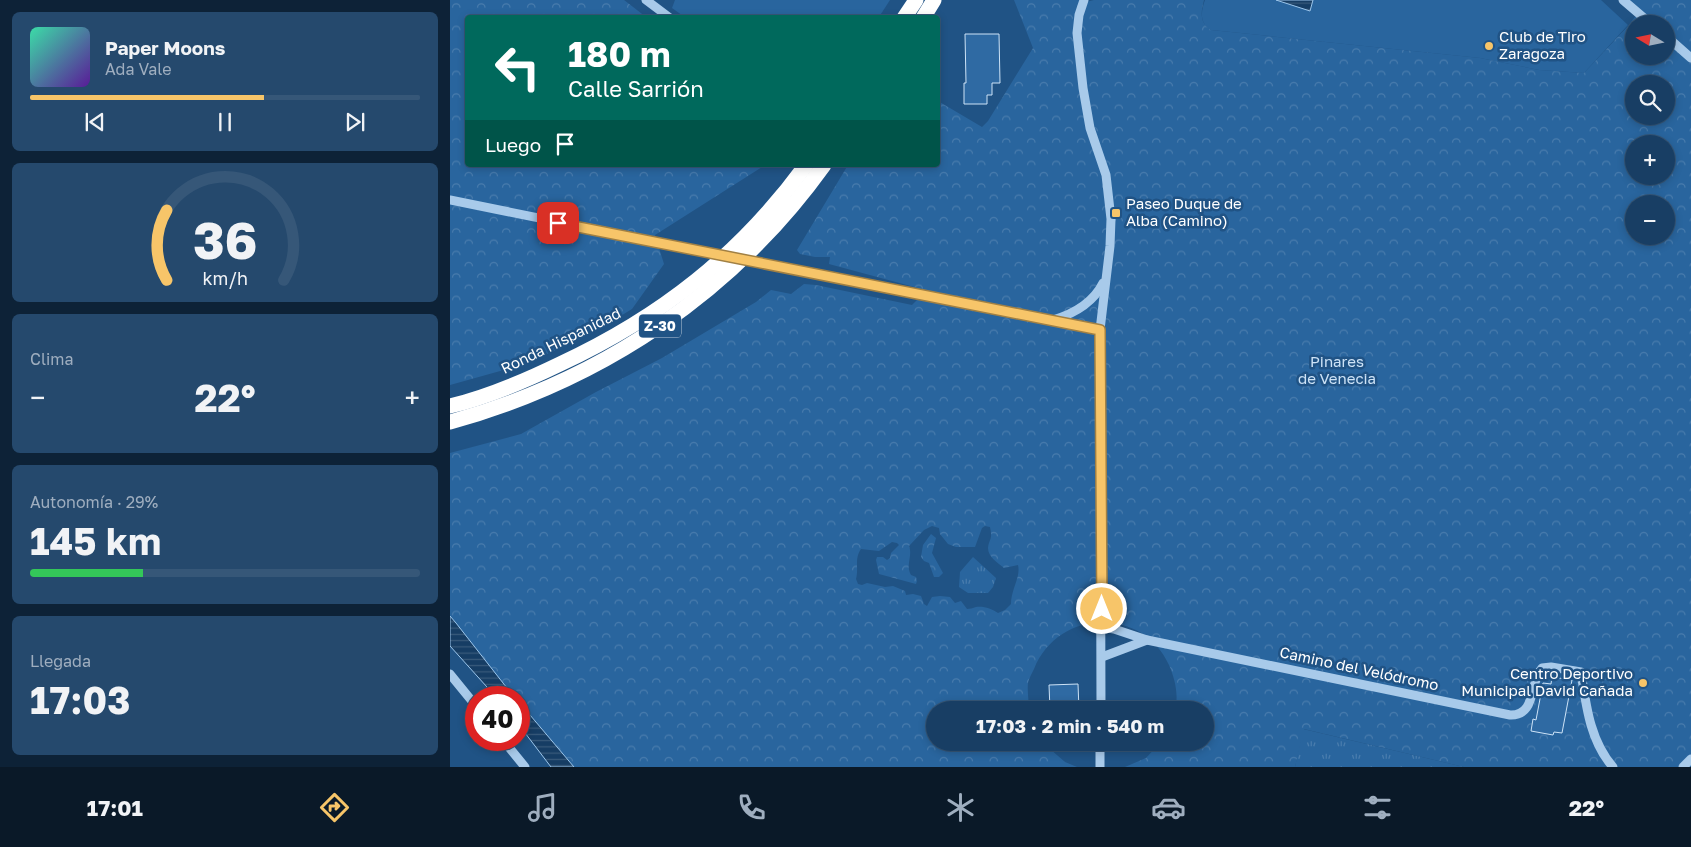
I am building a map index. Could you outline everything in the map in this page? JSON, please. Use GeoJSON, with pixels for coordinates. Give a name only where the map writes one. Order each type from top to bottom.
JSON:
{"type":"FeatureCollection","features":[{"type":"Feature","properties":{"kind":"highway"},"geometry":{"type":"LineString","coordinates":[[906,15],[916,0]]}},
{"type":"Feature","properties":{"kind":"highway"},"geometry":{"type":"LineString","coordinates":[[925,15],[934,0]]}},
{"type":"Feature","properties":{"kind":"highway","name":"Ronda Hispanidad"},"geometry":{"type":"LineString","coordinates":[[450,406],[529,379],[592,349],[643,320],[698,280],[740,241],[789,188],[805,167]]}},
{"type":"Feature","properties":{"kind":"highway","name":"Z-30"},"geometry":{"type":"LineString","coordinates":[[450,422],[501,406],[564,380],[615,354],[672,318],[713,287],[760,242],[804,192],[823,167]]}},
{"type":"Feature","properties":{"kind":"street"},"geometry":{"type":"LineString","coordinates":[[646,0],[666,15]]}},
{"type":"Feature","properties":{"kind":"street"},"geometry":{"type":"LineString","coordinates":[[658,9],[664,0]]}},
{"type":"Feature","properties":{"kind":"street"},"geometry":{"type":"LineString","coordinates":[[1084,0],[1077,22],[1078,44],[1087,113],[1109,190],[1111,231],[1100,330],[1101,701]]}},
{"type":"Feature","properties":{"kind":"street"},"geometry":{"type":"LineString","coordinates":[[1624,0],[1642,15]]}},
{"type":"Feature","properties":{"kind":"street"},"geometry":{"type":"LineString","coordinates":[[1675,44],[1691,58]]}},
{"type":"Feature","properties":{"kind":"street"},"geometry":{"type":"LineString","coordinates":[[450,200],[1100,330]]}},
{"type":"Feature","properties":{"kind":"street"},"geometry":{"type":"LineString","coordinates":[[1051,321],[1068,315],[1087,303],[1098,292],[1106,276]]}},
{"type":"Feature","properties":{"kind":"street","name":"Camino del Velódromo"},"geometry":{"type":"LineString","coordinates":[[1102,627],[1147,640],[1512,715],[1521,713],[1530,704],[1537,675],[1542,668],[1551,666],[1581,672],[1590,723],[1606,760],[1612,767]]}},
{"type":"Feature","properties":{"kind":"street"},"geometry":{"type":"LineString","coordinates":[[1102,658],[1147,640]]}},
{"type":"Feature","properties":{"kind":"street"},"geometry":{"type":"LineString","coordinates":[[450,674],[465,692]]}},
{"type":"Feature","properties":{"kind":"street"},"geometry":{"type":"LineString","coordinates":[[512,751],[525,767]]}},
{"type":"Feature","properties":{"kind":"street"},"geometry":{"type":"LineString","coordinates":[[1100,751],[1100,767]]}},
{"type":"Feature","properties":{"kind":"street"},"geometry":{"type":"LineString","coordinates":[[1684,767],[1691,759]]}},
{"type":"Feature","properties":{"kind":"green space"},"geometry":{"type":"Polygon","coordinates":[[[450,0],[624,0],[643,15],[465,15],[465,167],[762,167],[655,235],[664,264],[632,309],[571,344],[518,366],[450,385],[450,0]]]}},
{"type":"Feature","properties":{"kind":"green space"},"geometry":{"type":"Polygon","coordinates":[[[675,0],[890,0],[880,15],[682,15],[672,8],[675,0]]]}},
{"type":"Feature","properties":{"kind":"green space","name":"Pinares de Venecia"},"geometry":{"type":"Polygon","coordinates":[[[1014,0],[1079,0],[1083,3],[1094,0],[1204,0],[1203,20],[1204,24],[1211,30],[1480,58],[1539,70],[1584,73],[1625,29],[1625,65],[1675,65],[1675,15],[1636,15],[1638,13],[1623,0],[1691,0],[1691,767],[1464,767],[1304,729],[1295,767],[1125,767],[1146,758],[1153,751],[1214,751],[1214,701],[1176,701],[1176,687],[1169,665],[1156,646],[1140,632],[1121,625],[1100,622],[1080,626],[1061,635],[1046,649],[1028,681],[1029,701],[926,701],[926,751],[1052,751],[1065,762],[1077,767],[574,767],[530,715],[530,686],[504,686],[450,616],[450,453],[521,434],[662,358],[756,302],[771,290],[791,294],[804,284],[816,285],[912,305],[920,297],[918,288],[829,264],[830,257],[800,254],[797,250],[847,167],[940,167],[940,102],[982,127],[988,121],[1033,48],[1014,0]],[[932,526],[924,530],[909,546],[909,571],[911,575],[916,577],[916,584],[879,574],[877,557],[883,557],[887,560],[890,558],[891,553],[899,545],[892,542],[879,551],[861,549],[857,560],[856,579],[858,584],[867,583],[885,587],[893,586],[905,591],[906,595],[921,596],[924,604],[927,606],[932,597],[940,596],[950,597],[955,603],[961,601],[967,609],[982,607],[998,613],[1005,610],[1011,604],[1019,570],[1018,565],[1004,568],[991,557],[988,551],[991,537],[990,527],[985,526],[982,528],[975,547],[956,547],[948,544],[940,534],[939,528],[932,526]]]}},
{"type":"Feature","properties":{"kind":"green space","name":"Club de Tiro Zaragoza"},"geometry":{"type":"Polygon","coordinates":[[[1205,0],[1601,0],[1625,22],[1625,28],[1584,73],[1539,70],[1480,58],[1211,30],[1204,24],[1203,8],[1205,0]]]}},
{"type":"Feature","properties":{"kind":"green space"},"geometry":{"type":"Polygon","coordinates":[[[931,534],[936,538],[932,553],[943,573],[939,577],[934,577],[929,563],[921,557],[923,545],[931,534]]]}},
{"type":"Feature","properties":{"kind":"green space"},"geometry":{"type":"Polygon","coordinates":[[[973,557],[996,578],[993,587],[988,593],[968,593],[959,587],[960,572],[973,557]]]}},
{"type":"Feature","properties":{"kind":"green space"},"geometry":{"type":"Polygon","coordinates":[[[1303,729],[1464,767],[1295,767],[1303,729]]]}},
{"type":"Feature","properties":{"kind":"shaded area"},"geometry":{"type":"Polygon","coordinates":[[[1276,0],[1313,0],[1310,11],[1276,0]]]}},
{"type":"Feature","properties":{"kind":"shaded area"},"geometry":{"type":"Polygon","coordinates":[[[450,616],[505,686],[486,686],[450,646],[450,616]]]}},
{"type":"Feature","properties":{"kind":"shaded area"},"geometry":{"type":"Polygon","coordinates":[[[530,715],[574,767],[551,767],[530,739],[530,715]]]}},
{"type":"Feature","properties":{"kind":"building"},"geometry":{"type":"Polygon","coordinates":[[[965,34],[999,34],[1000,83],[992,83],[992,95],[987,95],[987,104],[964,104],[964,83],[966,83],[965,34]]]}},
{"type":"Feature","properties":{"kind":"building"},"geometry":{"type":"Polygon","coordinates":[[[1552,677],[1572,680],[1562,733],[1554,732],[1553,735],[1531,731],[1533,719],[1536,720],[1543,683],[1551,684],[1552,677]]]}},
{"type":"Feature","properties":{"kind":"building"},"geometry":{"type":"Polygon","coordinates":[[[1078,684],[1079,701],[1050,701],[1049,685],[1078,684]]]}},
{"type":"Feature","properties":{"kind":"place","name":"Club de Tiro Zaragoza"},"geometry":{"type":"Point","coordinates":[1489,46]}},
{"type":"Feature","properties":{"kind":"place","name":"Paseo Duque de Alba (Camino)"},"geometry":{"type":"Point","coordinates":[1116,213]}},
{"type":"Feature","properties":{"kind":"place","name":"Centro Deportivo Municipal David Cañada"},"geometry":{"type":"Point","coordinates":[1643,683]}},
{"type":"Feature","properties":{"kind":"route"},"geometry":{"type":"LineString","coordinates":[[558,223],[1100,330],[1102,609]]}}]}
